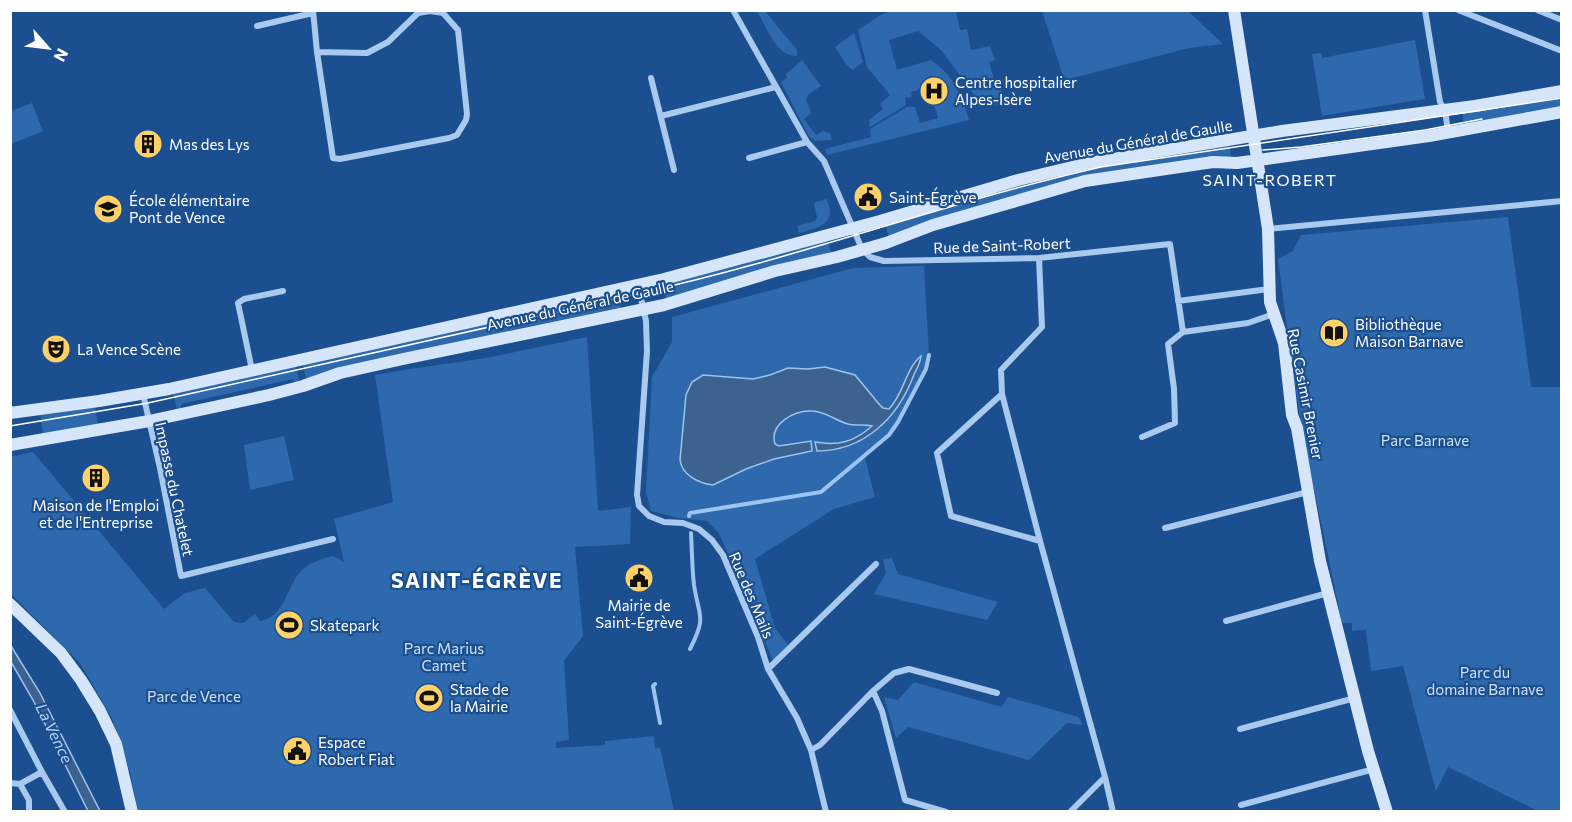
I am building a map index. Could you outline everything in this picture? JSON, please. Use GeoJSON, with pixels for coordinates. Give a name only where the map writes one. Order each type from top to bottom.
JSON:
{"type":"FeatureCollection","features":[{"type":"Feature","properties":{"kind":"main road"},"geometry":{"type":"LineString","coordinates":[[1234,10],[1254,135]]}},
{"type":"Feature","properties":{"kind":"main road","name":"Avenue du Général de Gaulle"},"geometry":{"type":"LineString","coordinates":[[10,413],[143,394],[691,272],[1058,170],[1123,156],[1562,91]]}},
{"type":"Feature","properties":{"kind":"main road","name":"Avenue du Général de Gaulle"},"geometry":{"type":"LineString","coordinates":[[10,445],[149,421],[269,395],[340,373],[382,363],[643,309],[775,271],[886,243],[933,225],[1084,181],[1196,164],[1237,163],[1448,132],[1562,112]]}},
{"type":"Feature","properties":{"kind":"main road","name":"Avenue du Général de Gaulle"},"geometry":{"type":"LineString","coordinates":[[1254,135],[1257,160]]}},
{"type":"Feature","properties":{"kind":"main road","name":"Rue Casimir Brenier"},"geometry":{"type":"LineString","coordinates":[[1257,160],[1268,230],[1269,289],[1274,314],[1284,343],[1292,415],[1297,428],[1320,561],[1374,769],[1388,812]]}},
{"type":"Feature","properties":{"kind":"main road"},"geometry":{"type":"LineString","coordinates":[[10,604],[61,653],[100,711],[116,744],[132,812]]}},
{"type":"Feature","properties":{"kind":"street"},"geometry":{"type":"LineString","coordinates":[[733,10],[807,142],[824,161],[862,249]]}},
{"type":"Feature","properties":{"kind":"street"},"geometry":{"type":"LineString","coordinates":[[1425,10],[1440,102],[1445,110],[1448,132]]}},
{"type":"Feature","properties":{"kind":"street"},"geometry":{"type":"LineString","coordinates":[[1458,10],[1562,51]]}},
{"type":"Feature","properties":{"kind":"street"},"geometry":{"type":"LineString","coordinates":[[1537,10],[1562,20]]}},
{"type":"Feature","properties":{"kind":"street"},"geometry":{"type":"LineString","coordinates":[[257,26],[313,12],[317,52],[333,158],[340,159],[449,138],[457,135],[466,120],[458,30],[443,13],[430,11],[418,13],[388,42],[367,53],[317,52]]}},
{"type":"Feature","properties":{"kind":"street"},"geometry":{"type":"LineString","coordinates":[[651,78],[674,170]]}},
{"type":"Feature","properties":{"kind":"street"},"geometry":{"type":"LineString","coordinates":[[661,116],[776,87]]}},
{"type":"Feature","properties":{"kind":"street"},"geometry":{"type":"LineString","coordinates":[[749,158],[807,142]]}},
{"type":"Feature","properties":{"kind":"street"},"geometry":{"type":"LineString","coordinates":[[1268,230],[1562,201]]}},
{"type":"Feature","properties":{"kind":"street","name":"Rue de Saint-Robert"},"geometry":{"type":"LineString","coordinates":[[862,249],[870,257],[884,261],[1039,258],[1170,244],[1178,301]]}},
{"type":"Feature","properties":{"kind":"street"},"geometry":{"type":"LineString","coordinates":[[1039,258],[1042,327],[1001,370],[1002,394],[1113,812]]}},
{"type":"Feature","properties":{"kind":"street","name":"Rue des Mails"},"geometry":{"type":"LineString","coordinates":[[637,284],[646,321],[647,351],[637,495],[639,506],[650,516],[664,522],[683,523],[699,529],[723,555],[758,637],[768,669],[797,718],[811,750],[826,812]]}},
{"type":"Feature","properties":{"kind":"street"},"geometry":{"type":"LineString","coordinates":[[1183,332],[1178,301],[1269,289]]}},
{"type":"Feature","properties":{"kind":"street"},"geometry":{"type":"LineString","coordinates":[[252,371],[238,303],[244,299],[283,291]]}},
{"type":"Feature","properties":{"kind":"street"},"geometry":{"type":"LineString","coordinates":[[1142,437],[1175,423],[1174,389],[1168,344],[1183,332],[1248,323],[1274,314]]}},
{"type":"Feature","properties":{"kind":"street","name":"Impasse du Chatelet"},"geometry":{"type":"LineString","coordinates":[[143,394],[162,475],[181,576],[333,539]]}},
{"type":"Feature","properties":{"kind":"street"},"geometry":{"type":"LineString","coordinates":[[1002,394],[937,453],[951,516],[1040,541]]}},
{"type":"Feature","properties":{"kind":"street"},"geometry":{"type":"LineString","coordinates":[[1165,528],[1308,492]]}},
{"type":"Feature","properties":{"kind":"street"},"geometry":{"type":"LineString","coordinates":[[768,669],[876,564]]}},
{"type":"Feature","properties":{"kind":"street"},"geometry":{"type":"LineString","coordinates":[[1226,621],[1328,593]]}},
{"type":"Feature","properties":{"kind":"street"},"geometry":{"type":"LineString","coordinates":[[811,750],[820,746],[873,691],[894,673],[909,669],[997,693]]}},
{"type":"Feature","properties":{"kind":"street"},"geometry":{"type":"LineString","coordinates":[[873,691],[882,711],[905,800],[946,812]]}},
{"type":"Feature","properties":{"kind":"street"},"geometry":{"type":"LineString","coordinates":[[1240,729],[1355,698]]}},
{"type":"Feature","properties":{"kind":"street"},"geometry":{"type":"LineString","coordinates":[[10,710],[65,812]]}},
{"type":"Feature","properties":{"kind":"street"},"geometry":{"type":"LineString","coordinates":[[1241,805],[1374,769]]}},
{"type":"Feature","properties":{"kind":"street"},"geometry":{"type":"LineString","coordinates":[[10,783],[20,784],[42,772]]}},
{"type":"Feature","properties":{"kind":"street"},"geometry":{"type":"LineString","coordinates":[[1070,812],[1105,777]]}},
{"type":"Feature","properties":{"kind":"street"},"geometry":{"type":"LineString","coordinates":[[20,784],[29,800],[29,812]]}},
{"type":"Feature","properties":{"kind":"green space"},"geometry":{"type":"Polygon","coordinates":[[[757,11],[765,11],[797,50],[797,56],[783,52],[777,46],[757,11]]]}},
{"type":"Feature","properties":{"kind":"green space"},"geometry":{"type":"Polygon","coordinates":[[[891,11],[965,11],[956,12],[960,30],[967,29],[971,50],[990,46],[995,60],[989,62],[996,85],[999,85],[1002,92],[999,94],[1000,100],[1004,100],[1005,105],[978,100],[941,50],[918,31],[889,40],[897,70],[931,60],[956,86],[969,120],[827,155],[825,149],[871,137],[870,129],[907,107],[915,107],[920,123],[938,118],[929,87],[911,92],[912,97],[905,98],[906,105],[870,127],[869,120],[883,109],[880,104],[890,95],[867,67],[858,30],[882,14],[891,11]]]}},
{"type":"Feature","properties":{"kind":"green space"},"geometry":{"type":"Polygon","coordinates":[[[1042,11],[1188,11],[1223,44],[1189,48],[1069,79],[1063,76],[1042,11]]]}},
{"type":"Feature","properties":{"kind":"green space"},"geometry":{"type":"Polygon","coordinates":[[[854,33],[863,62],[853,70],[846,64],[835,47],[854,33]]]}},
{"type":"Feature","properties":{"kind":"green space"},"geometry":{"type":"Polygon","coordinates":[[[1415,40],[1425,99],[1322,116],[1312,54],[1321,53],[1322,58],[1415,40]]]}},
{"type":"Feature","properties":{"kind":"green space"},"geometry":{"type":"Polygon","coordinates":[[[802,60],[821,86],[809,94],[806,99],[811,113],[804,119],[816,135],[823,131],[830,133],[832,140],[815,141],[808,135],[781,82],[787,78],[786,74],[802,60]]]}},
{"type":"Feature","properties":{"kind":"green space"},"geometry":{"type":"Polygon","coordinates":[[[1561,95],[1561,107],[1464,125],[1462,110],[1561,95]]]}},
{"type":"Feature","properties":{"kind":"green space"},"geometry":{"type":"Polygon","coordinates":[[[32,103],[43,131],[11,144],[11,111],[32,103]]]}},
{"type":"Feature","properties":{"kind":"green space"},"geometry":{"type":"Polygon","coordinates":[[[1230,145],[1231,160],[1134,169],[889,238],[885,224],[1058,173],[1230,145]]]}},
{"type":"Feature","properties":{"kind":"green space"},"geometry":{"type":"Polygon","coordinates":[[[826,199],[830,214],[825,223],[799,233],[797,226],[815,221],[817,217],[814,203],[826,199]]]}},
{"type":"Feature","properties":{"kind":"green space","name":"Parc Barnave"},"geometry":{"type":"Polygon","coordinates":[[[1508,217],[1531,387],[1561,387],[1561,811],[1538,811],[1448,767],[1436,791],[1403,666],[1371,671],[1366,630],[1352,631],[1352,623],[1342,623],[1307,455],[1293,373],[1278,259],[1293,251],[1301,235],[1508,217]]]}},
{"type":"Feature","properties":{"kind":"green space"},"geometry":{"type":"Polygon","coordinates":[[[827,239],[831,253],[666,299],[663,283],[827,239]]]}},
{"type":"Feature","properties":{"kind":"green space"},"geometry":{"type":"Polygon","coordinates":[[[924,266],[929,355],[927,369],[897,427],[865,458],[875,497],[834,509],[755,559],[775,628],[788,645],[773,661],[718,532],[707,521],[678,518],[651,511],[646,492],[652,377],[672,342],[672,317],[853,268],[924,266]]]}},
{"type":"Feature","properties":{"kind":"green space"},"geometry":{"type":"Polygon","coordinates":[[[618,294],[621,308],[525,327],[306,379],[303,364],[618,294]]]}},
{"type":"Feature","properties":{"kind":"green space","name":"Parc Marius Camet"},"geometry":{"type":"Polygon","coordinates":[[[587,337],[598,511],[631,507],[630,544],[575,547],[583,636],[564,661],[569,740],[556,742],[556,748],[605,745],[605,741],[654,736],[655,749],[660,747],[674,811],[138,811],[130,772],[112,718],[80,663],[11,594],[10,457],[33,452],[164,609],[185,593],[205,588],[234,622],[243,623],[255,614],[260,621],[275,614],[297,576],[305,567],[333,556],[344,562],[334,519],[393,502],[375,375],[486,358],[587,337]]]}},
{"type":"Feature","properties":{"kind":"green space"},"geometry":{"type":"Polygon","coordinates":[[[296,366],[299,380],[294,382],[293,379],[181,404],[181,408],[177,409],[173,393],[296,366]]]}},
{"type":"Feature","properties":{"kind":"green space"},"geometry":{"type":"Polygon","coordinates":[[[95,407],[98,425],[43,435],[40,413],[95,407]]]}},
{"type":"Feature","properties":{"kind":"green space"},"geometry":{"type":"Polygon","coordinates":[[[284,436],[294,480],[250,490],[244,445],[284,436]]]}},
{"type":"Feature","properties":{"kind":"green space"},"geometry":{"type":"Polygon","coordinates":[[[892,558],[898,574],[998,602],[987,620],[874,594],[886,573],[883,559],[892,558]]]}},
{"type":"Feature","properties":{"kind":"green space"},"geometry":{"type":"Polygon","coordinates":[[[914,682],[1002,707],[1008,697],[1079,717],[1082,725],[1067,723],[1029,760],[908,727],[896,738],[884,697],[898,700],[914,682]]]}},
{"type":"Feature","properties":{"kind":"water"},"geometry":{"type":"Polygon","coordinates":[[[921,356],[898,406],[888,419],[863,439],[834,450],[817,451],[815,442],[846,442],[872,426],[848,424],[821,413],[805,411],[791,416],[779,425],[774,437],[775,444],[779,446],[811,441],[812,451],[774,459],[713,485],[687,474],[681,465],[686,395],[692,382],[703,375],[753,379],[788,368],[825,367],[855,375],[883,408],[889,409],[911,368],[921,356]]]}},
{"type":"Feature","properties":{"kind":"water","name":"La Vence"},"geometry":{"type":"Polygon","coordinates":[[[11,646],[40,693],[100,811],[88,811],[33,700],[11,662],[11,646]]]}},
{"type":"Feature","properties":{"kind":"waterway"},"geometry":{"type":"LineString","coordinates":[[689,516],[690,513],[821,492],[889,435],[926,369],[929,355]]}},
{"type":"Feature","properties":{"kind":"waterway"},"geometry":{"type":"LineString","coordinates":[[690,649],[700,623],[694,585],[691,533]]}},
{"type":"Feature","properties":{"kind":"waterway"},"geometry":{"type":"LineString","coordinates":[[655,684],[653,686],[660,723]]}},
{"type":"Feature","properties":{"kind":"tram line"},"geometry":{"type":"LineString","coordinates":[[10,426],[148,403],[642,293],[640,293],[756,264],[986,197],[1101,167],[1562,98]]}},
{"type":"Feature","properties":{"kind":"tram line"},"geometry":{"type":"LineString","coordinates":[[1263,150],[1425,130],[1482,119]]}},
{"type":"Feature","properties":{"kind":"place","name":"Centre hospitalier Alpes-Isère"},"geometry":{"type":"Point","coordinates":[934,91]}},
{"type":"Feature","properties":{"kind":"place","name":"Mas des Lys"},"geometry":{"type":"Point","coordinates":[148,144]}},
{"type":"Feature","properties":{"kind":"place","name":"Saint-Égrève"},"geometry":{"type":"Point","coordinates":[868,197]}},
{"type":"Feature","properties":{"kind":"place","name":"École élémentaire Pont de Vence"},"geometry":{"type":"Point","coordinates":[108,209]}},
{"type":"Feature","properties":{"kind":"place","name":"Bibliothèque Maison Barnave"},"geometry":{"type":"Point","coordinates":[1334,333]}},
{"type":"Feature","properties":{"kind":"place","name":"La Vence Scène"},"geometry":{"type":"Point","coordinates":[56,349]}},
{"type":"Feature","properties":{"kind":"place","name":"Maison de l'Emploi et de l'Entreprise"},"geometry":{"type":"Point","coordinates":[96,478]}},
{"type":"Feature","properties":{"kind":"place","name":"Mairie de Saint-Égrève"},"geometry":{"type":"Point","coordinates":[639,578]}},
{"type":"Feature","properties":{"kind":"place","name":"Skatepark"},"geometry":{"type":"Point","coordinates":[289,625]}},
{"type":"Feature","properties":{"kind":"place","name":"Stade de la Mairie"},"geometry":{"type":"Point","coordinates":[429,698]}},
{"type":"Feature","properties":{"kind":"place","name":"Espace Robert Fiat"},"geometry":{"type":"Point","coordinates":[297,751]}},
{"type":"Feature","properties":{"kind":"district","name":"SAINT-ROBERT"},"geometry":{"type":"Point","coordinates":[1270,179]}},
{"type":"Feature","properties":{"kind":"district","name":"SAINT-ÉGRÈVE"},"geometry":{"type":"Point","coordinates":[477,579]}},
{"type":"Feature","properties":{"kind":"park label","name":"Parc du domaine Barnave"},"geometry":{"type":"Point","coordinates":[1485,680]}},
{"type":"Feature","properties":{"kind":"park label","name":"Parc de Vence"},"geometry":{"type":"Point","coordinates":[194,696]}}]}
